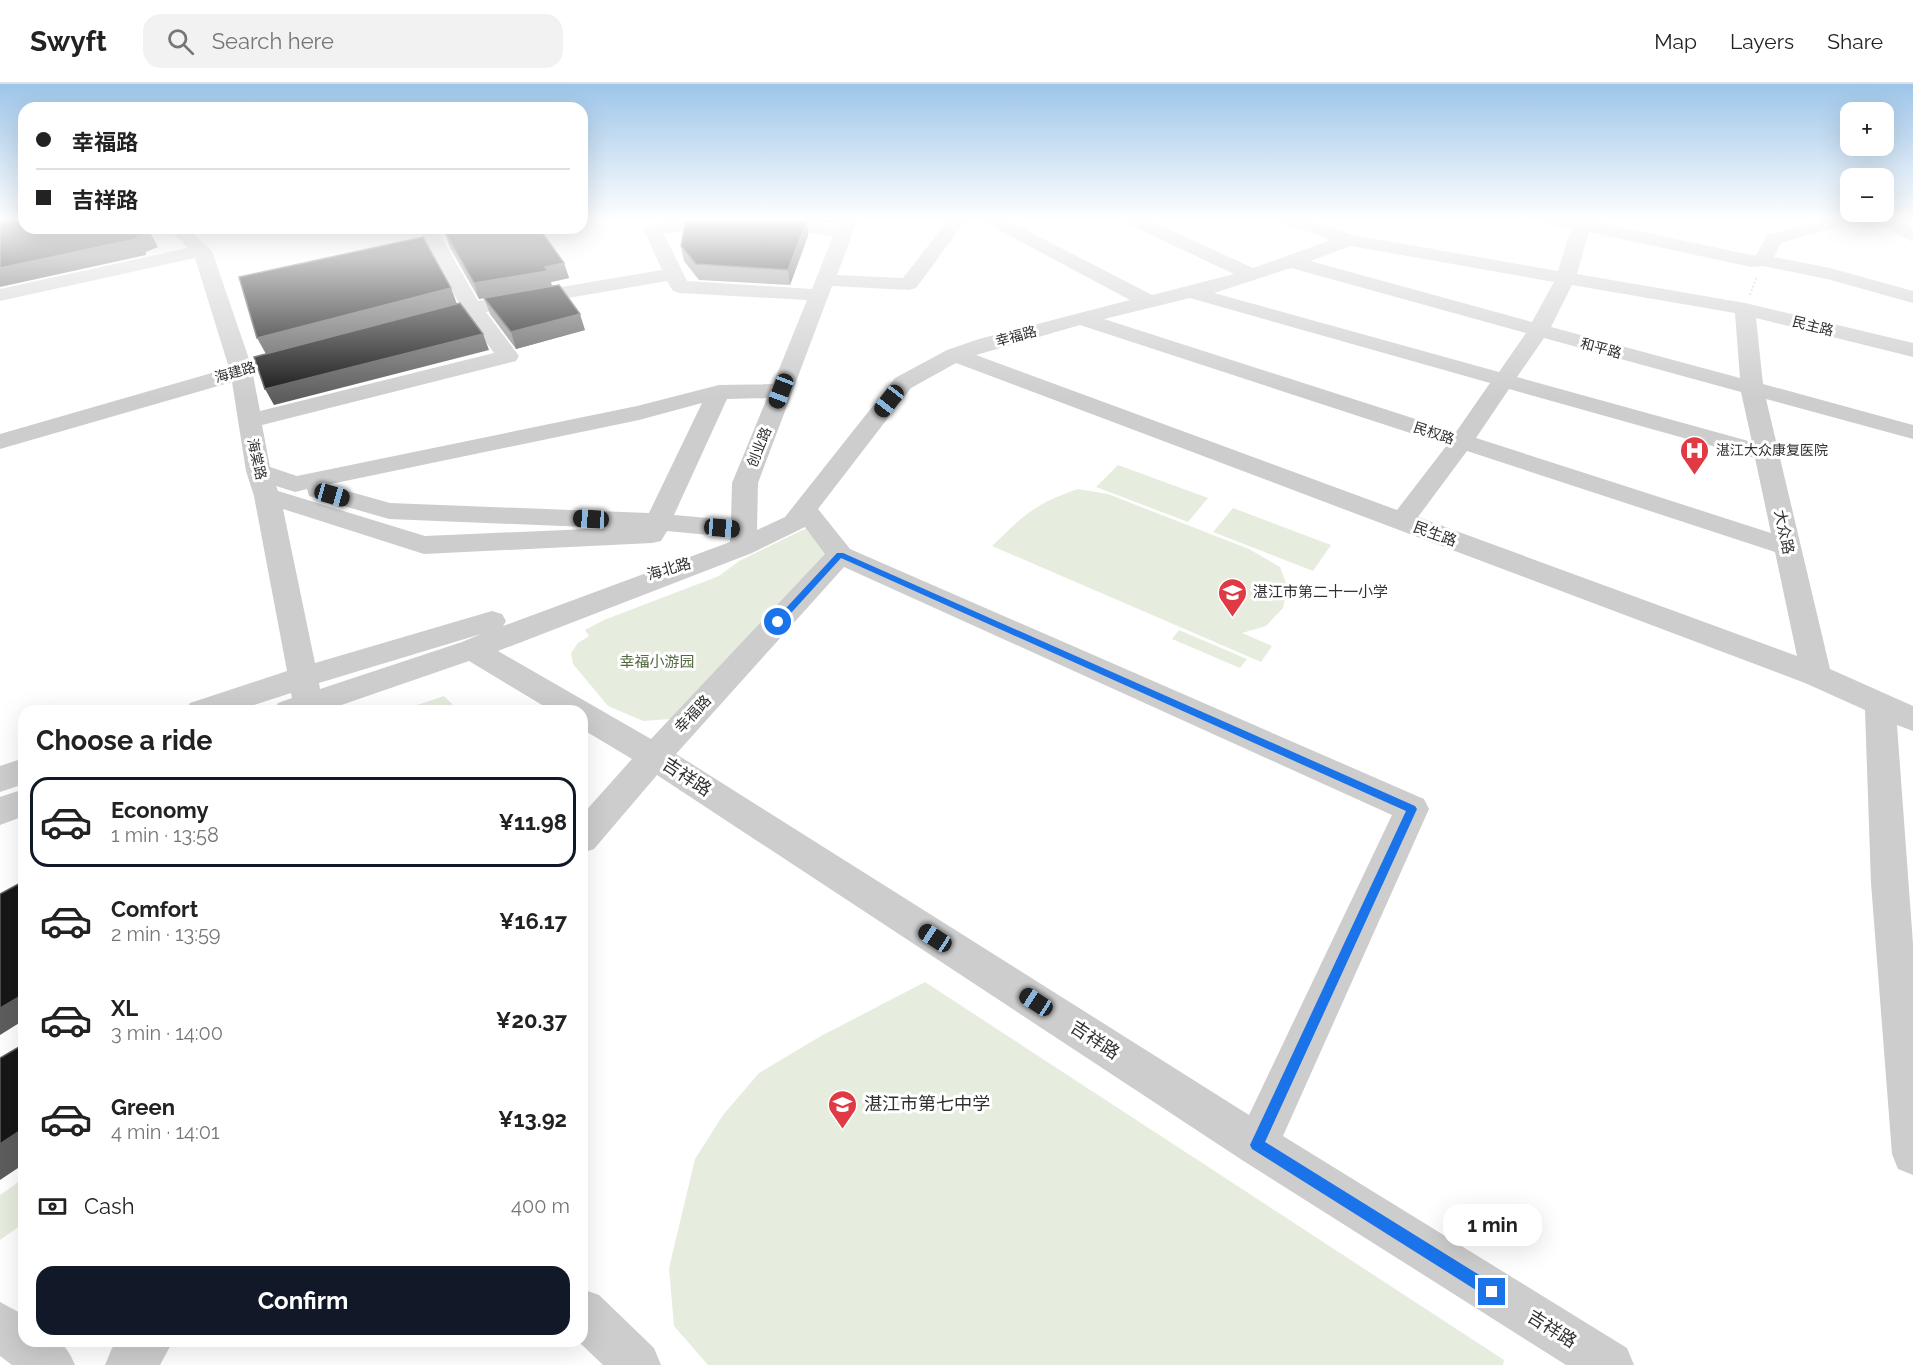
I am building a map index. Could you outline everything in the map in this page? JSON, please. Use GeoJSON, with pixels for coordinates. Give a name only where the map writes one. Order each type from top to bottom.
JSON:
{"type":"FeatureCollection","features":[{"type":"Feature","properties":{"kind":"street"},"geometry":{"type":"LineString","coordinates":[[0,295],[74,279]]}},
{"type":"Feature","properties":{"kind":"street","name":"海棠路"},"geometry":{"type":"LineString","coordinates":[[211,279],[240,370],[258,471],[267,496],[303,676],[299,705]]}},
{"type":"Feature","properties":{"kind":"street"},"geometry":{"type":"LineString","coordinates":[[248,421],[508,356],[472,308],[455,279]]}},
{"type":"Feature","properties":{"kind":"street"},"geometry":{"type":"LineString","coordinates":[[403,327],[472,308],[646,279]]}},
{"type":"Feature","properties":{"kind":"street"},"geometry":{"type":"LineString","coordinates":[[676,279],[680,287],[822,287],[909,284],[913,279]]}},
{"type":"Feature","properties":{"kind":"street","name":"创业路"},"geometry":{"type":"LineString","coordinates":[[744,538],[745,483],[825,279]]}},
{"type":"Feature","properties":{"kind":"street"},"geometry":{"type":"LineString","coordinates":[[1105,279],[1149,302]]}},
{"type":"Feature","properties":{"kind":"street","name":"幸福路"},"geometry":{"type":"LineString","coordinates":[[800,516],[903,383],[955,355],[987,344],[1239,279]]}},
{"type":"Feature","properties":{"kind":"street","name":"和平路"},"geometry":{"type":"LineString","coordinates":[[1349,279],[1538,332],[1913,432]]}},
{"type":"Feature","properties":{"kind":"street"},"geometry":{"type":"LineString","coordinates":[[1402,521],[1538,332],[1566,279]]}},
{"type":"Feature","properties":{"kind":"street","name":"民主路"},"geometry":{"type":"LineString","coordinates":[[1571,279],[1745,309],[1913,350]]}},
{"type":"Feature","properties":{"kind":"street"},"geometry":{"type":"LineString","coordinates":[[1847,279],[1913,297]]}},
{"type":"Feature","properties":{"kind":"street"},"geometry":{"type":"LineString","coordinates":[[1191,292],[1767,454]]}},
{"type":"Feature","properties":{"kind":"street","name":"大众路"},"geometry":{"type":"LineString","coordinates":[[1745,309],[1752,389],[1816,675]]}},
{"type":"Feature","properties":{"kind":"street","name":"民权路"},"geometry":{"type":"LineString","coordinates":[[1081,318],[1787,547]]}},
{"type":"Feature","properties":{"kind":"street","name":"海建路"},"geometry":{"type":"LineString","coordinates":[[0,442],[240,370],[322,348]]}},
{"type":"Feature","properties":{"kind":"street","name":"民生路"},"geometry":{"type":"LineString","coordinates":[[955,355],[1816,675],[1913,719]]}},
{"type":"Feature","properties":{"kind":"street"},"geometry":{"type":"LineString","coordinates":[[294,484],[639,413],[719,392],[781,391]]}},
{"type":"Feature","properties":{"kind":"street"},"geometry":{"type":"LineString","coordinates":[[267,496],[424,546],[652,534],[719,392]]}},
{"type":"Feature","properties":{"kind":"street"},"geometry":{"type":"LineString","coordinates":[[258,471],[294,484],[389,510],[657,522],[744,538],[800,516],[840,555],[1412,809],[1257,1145]]}},
{"type":"Feature","properties":{"kind":"street","name":"海北路"},"geometry":{"type":"LineString","coordinates":[[308,705],[472,649],[744,538]]}},
{"type":"Feature","properties":{"kind":"street","name":"海北路"},"geometry":{"type":"LineString","coordinates":[[218,705],[303,676],[744,538]]}},
{"type":"Feature","properties":{"kind":"street","name":"幸福路"},"geometry":{"type":"LineString","coordinates":[[588,832],[654,756],[840,555]]}},
{"type":"Feature","properties":{"kind":"street"},"geometry":{"type":"LineString","coordinates":[[472,649],[567,705]]}},
{"type":"Feature","properties":{"kind":"street"},"geometry":{"type":"LineString","coordinates":[[1880,703],[1888,883],[1913,1154]]}},
{"type":"Feature","properties":{"kind":"street","name":"吉祥路"},"geometry":{"type":"LineString","coordinates":[[588,718],[654,756],[1257,1145],[1610,1365]]}},
{"type":"Feature","properties":{"kind":"street"},"geometry":{"type":"LineString","coordinates":[[0,779],[18,773]]}},
{"type":"Feature","properties":{"kind":"street"},"geometry":{"type":"LineString","coordinates":[[0,811],[18,804]]}},
{"type":"Feature","properties":{"kind":"street"},"geometry":{"type":"LineString","coordinates":[[588,1318],[637,1365]]}},
{"type":"Feature","properties":{"kind":"street"},"geometry":{"type":"LineString","coordinates":[[0,1326],[18,1340]]}},
{"type":"Feature","properties":{"kind":"street"},"geometry":{"type":"LineString","coordinates":[[27,1347],[51,1365]]}},
{"type":"Feature","properties":{"kind":"street"},"geometry":{"type":"LineString","coordinates":[[129,1365],[144,1347]]}},
{"type":"Feature","properties":{"kind":"path"},"geometry":{"type":"LineString","coordinates":[[1745,309],[1756,279]]}},
{"type":"Feature","properties":{"kind":"green space"},"geometry":{"type":"Polygon","coordinates":[[[1118,465],[1208,498],[1188,522],[1096,487],[1118,465]]]}},
{"type":"Feature","properties":{"kind":"green space"},"geometry":{"type":"Polygon","coordinates":[[[1078,489],[1108,494],[1249,549],[1280,567],[1287,586],[1283,608],[1266,626],[1242,633],[1272,646],[1261,662],[992,546],[1040,505],[1078,489]]]}},
{"type":"Feature","properties":{"kind":"green space"},"geometry":{"type":"Polygon","coordinates":[[[1233,508],[1331,545],[1313,571],[1213,532],[1233,508]]]}},
{"type":"Feature","properties":{"kind":"green space","name":"幸福小游园"},"geometry":{"type":"Polygon","coordinates":[[[811,526],[836,554],[685,718],[643,721],[608,706],[573,664],[571,653],[578,643],[589,636],[585,630],[604,620],[719,576],[739,561],[811,526]]]}},
{"type":"Feature","properties":{"kind":"green space"},"geometry":{"type":"Polygon","coordinates":[[[1179,630],[1247,659],[1240,668],[1172,639],[1179,630]]]}},
{"type":"Feature","properties":{"kind":"green space"},"geometry":{"type":"Polygon","coordinates":[[[444,696],[453,705],[417,705],[444,696]]]}},
{"type":"Feature","properties":{"kind":"green space","name":"湛江市第七中学"},"geometry":{"type":"Polygon","coordinates":[[[925,982],[1504,1360],[1503,1365],[708,1365],[674,1326],[669,1268],[695,1159],[723,1115],[759,1073],[821,1036],[925,982]]]}},
{"type":"Feature","properties":{"kind":"green space"},"geometry":{"type":"Polygon","coordinates":[[[18,1182],[18,1227],[0,1240],[0,1195],[18,1182]]]}},
{"type":"Feature","properties":{"kind":"building"},"geometry":{"type":"Polygon","coordinates":[[[240,279],[446,279],[451,288],[257,338],[240,279]]]}},
{"type":"Feature","properties":{"kind":"building"},"geometry":{"type":"Polygon","coordinates":[[[472,279],[500,279],[474,283],[472,279]]]}},
{"type":"Feature","properties":{"kind":"building"},"geometry":{"type":"Polygon","coordinates":[[[559,285],[580,314],[511,332],[484,298],[559,285]]]}},
{"type":"Feature","properties":{"kind":"building"},"geometry":{"type":"Polygon","coordinates":[[[460,303],[483,334],[265,389],[254,357],[460,303]]]}},
{"type":"Feature","properties":{"kind":"building"},"geometry":{"type":"Polygon","coordinates":[[[18,884],[18,998],[0,1008],[0,894],[18,884]]]}},
{"type":"Feature","properties":{"kind":"building"},"geometry":{"type":"Polygon","coordinates":[[[18,1048],[18,1132],[0,1144],[0,1058],[18,1048]]]}},
{"type":"Feature","properties":{"kind":"place","name":"湛江大众康复医院"},"geometry":{"type":"Point","coordinates":[1695,476]}},
{"type":"Feature","properties":{"kind":"place","name":"湛江市第二十一小学"},"geometry":{"type":"Point","coordinates":[1232,618]}},
{"type":"Feature","properties":{"kind":"place","name":"湛江市第七中学"},"geometry":{"type":"Point","coordinates":[843,1130]}},
{"type":"Feature","properties":{"kind":"route"},"geometry":{"type":"LineString","coordinates":[[778,622],[840,555],[1412,809],[1257,1145],[1492,1292]]}}]}
